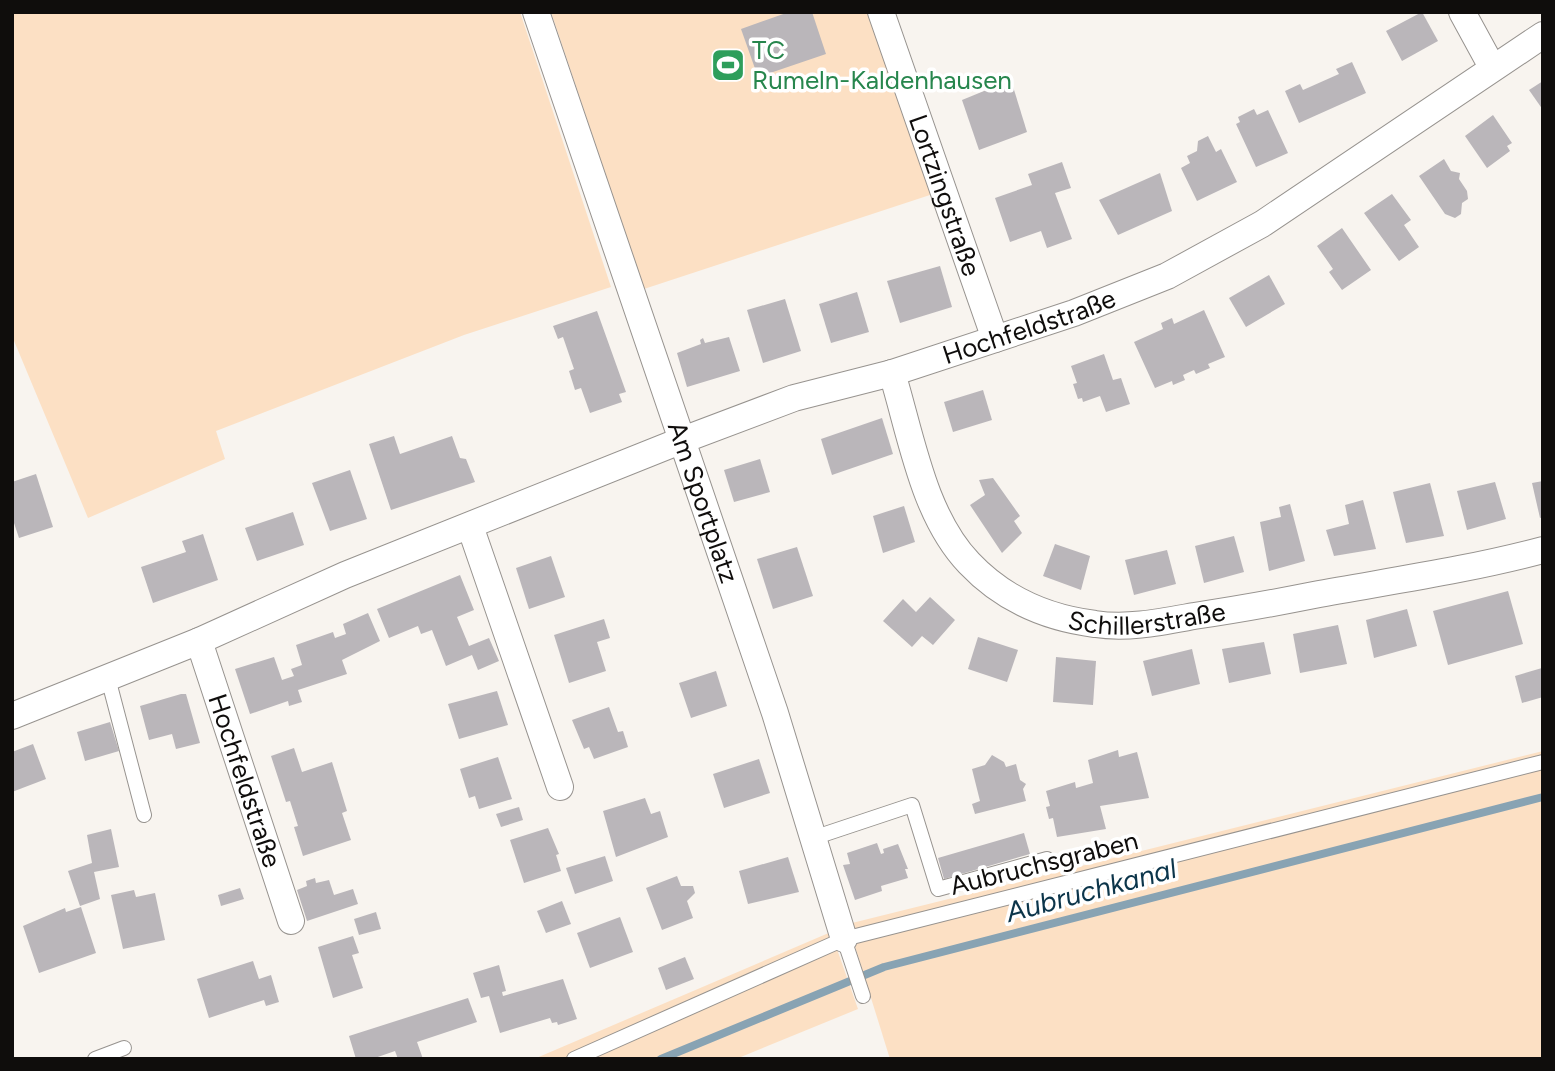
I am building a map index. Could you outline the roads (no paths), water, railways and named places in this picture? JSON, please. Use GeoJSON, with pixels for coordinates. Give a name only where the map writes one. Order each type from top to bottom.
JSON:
{"type":"FeatureCollection","features":[{"type":"Feature","properties":{"kind":"street","name":"Am Sportplatz"},"geometry":{"type":"LineString","coordinates":[[536,12],[680,441],[775,712],[846,946]]}},
{"type":"Feature","properties":{"kind":"street","name":"Lortzingstraße"},"geometry":{"type":"LineString","coordinates":[[881,12],[995,340]]}},
{"type":"Feature","properties":{"kind":"street"},"geometry":{"type":"LineString","coordinates":[[1462,12],[1492,67]]}},
{"type":"Feature","properties":{"kind":"street","name":"Hochfeldstraße"},"geometry":{"type":"LineString","coordinates":[[12,716],[199,641],[345,575],[680,441],[794,398],[892,373],[995,340],[1074,313],[1167,275],[1262,224],[1543,35]]}},
{"type":"Feature","properties":{"kind":"street","name":"Schillerstraße"},"geometry":{"type":"LineString","coordinates":[[892,373],[926,487],[944,528],[967,561],[984,578],[1006,594],[1046,614],[1096,624],[1135,626],[1294,599],[1543,550]]}},
{"type":"Feature","properties":{"kind":"street"},"geometry":{"type":"LineString","coordinates":[[470,526],[560,787]]}},
{"type":"Feature","properties":{"kind":"street","name":"Hochfeldstraße"},"geometry":{"type":"LineString","coordinates":[[199,641],[290,921]]}},
{"type":"Feature","properties":{"kind":"lane"},"geometry":{"type":"LineString","coordinates":[[108,678],[144,815]]}},
{"type":"Feature","properties":{"kind":"lane","name":"Aubruchsgraben"},"geometry":{"type":"LineString","coordinates":[[575,1059],[846,946],[1543,762]]}},
{"type":"Feature","properties":{"kind":"lane"},"geometry":{"type":"LineString","coordinates":[[813,838],[912,805],[938,889],[1047,859]]}},
{"type":"Feature","properties":{"kind":"lane","name":"Am Sportplatz"},"geometry":{"type":"LineString","coordinates":[[846,946],[863,996]]}},
{"type":"Feature","properties":{"kind":"lane"},"geometry":{"type":"LineString","coordinates":[[95,1059],[124,1048]]}},
{"type":"Feature","properties":{"kind":"waterway","name":"Aubruchkanal"},"geometry":{"type":"LineString","coordinates":[[661,1059],[884,967],[1543,797]]}},
{"type":"Feature","properties":{"kind":"place","name":"TC Rumeln-Kaldenhausen"},"geometry":{"type":"Point","coordinates":[728,65]}}]}
